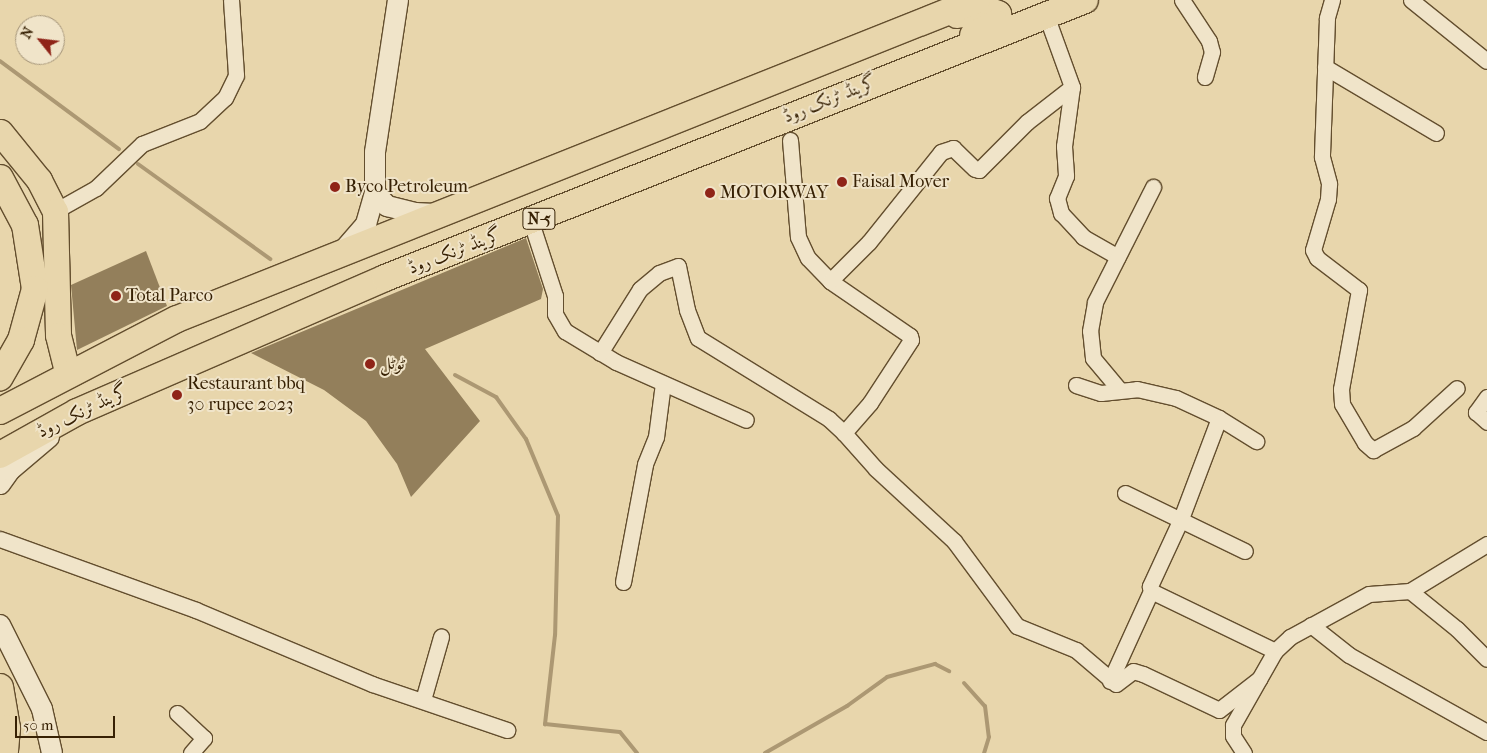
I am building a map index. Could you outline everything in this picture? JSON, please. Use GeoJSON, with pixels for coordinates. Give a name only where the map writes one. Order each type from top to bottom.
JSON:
{"type":"FeatureCollection","features":[{"type":"Feature","properties":{"kind":"highway","name":"N-5"},"geometry":{"type":"LineString","coordinates":[[0,411],[177,319],[447,213],[977,0]]}},
{"type":"Feature","properties":{"kind":"highway","name":"گرینڈ ٹرنک روڈ"},"geometry":{"type":"LineString","coordinates":[[1,455],[77,412],[384,278],[531,222],[957,49],[1084,0]]}},
{"type":"Feature","properties":{"kind":"highway"},"geometry":{"type":"LineString","coordinates":[[850,51],[867,55],[959,14],[988,10],[998,14],[995,23],[969,37],[957,49]]}},
{"type":"Feature","properties":{"kind":"highway"},"geometry":{"type":"LineString","coordinates":[[0,178],[25,225],[35,289],[21,340],[0,377]]}},
{"type":"Feature","properties":{"kind":"highway"},"geometry":{"type":"LineString","coordinates":[[0,687],[7,728],[5,753]]}},
{"type":"Feature","properties":{"kind":"main road"},"geometry":{"type":"LineString","coordinates":[[0,132],[39,180],[55,211],[58,335],[68,375]]}},
{"type":"Feature","properties":{"kind":"street"},"geometry":{"type":"LineString","coordinates":[[55,211],[96,188],[142,144],[200,121],[225,98],[236,75],[231,0]]}},
{"type":"Feature","properties":{"kind":"street"},"geometry":{"type":"LineString","coordinates":[[334,257],[350,246],[366,224],[374,193],[375,152],[398,0]]}},
{"type":"Feature","properties":{"kind":"street"},"geometry":{"type":"LineString","coordinates":[[1182,0],[1209,41],[1212,52],[1205,77]]}},
{"type":"Feature","properties":{"kind":"street"},"geometry":{"type":"LineString","coordinates":[[1332,0],[1327,18],[1322,157],[1329,184],[1328,199],[1313,250],[1316,258],[1359,290],[1341,389],[1342,404],[1365,443],[1374,450],[1413,428],[1457,388]]}},
{"type":"Feature","properties":{"kind":"street"},"geometry":{"type":"LineString","coordinates":[[1411,0],[1487,61]]}},
{"type":"Feature","properties":{"kind":"street"},"geometry":{"type":"LineString","coordinates":[[1046,15],[1072,87],[1064,146],[1066,176],[1057,198],[1061,213],[1083,237],[1118,256]]}},
{"type":"Feature","properties":{"kind":"street"},"geometry":{"type":"LineString","coordinates":[[1325,67],[1436,133]]}},
{"type":"Feature","properties":{"kind":"street"},"geometry":{"type":"LineString","coordinates":[[830,281],[869,242],[941,152],[953,148],[974,169],[979,170],[1027,122],[1072,87]]}},
{"type":"Feature","properties":{"kind":"street"},"geometry":{"type":"LineString","coordinates":[[790,140],[798,238],[808,258],[830,281],[910,336],[911,340],[870,403],[844,432]]}},
{"type":"Feature","properties":{"kind":"street"},"geometry":{"type":"LineString","coordinates":[[1118,388],[1093,358],[1090,331],[1095,302],[1153,187]]}},
{"type":"Feature","properties":{"kind":"street"},"geometry":{"type":"LineString","coordinates":[[374,193],[382,204],[397,209],[415,213],[447,213]]}},
{"type":"Feature","properties":{"kind":"street"},"geometry":{"type":"LineString","coordinates":[[531,222],[555,296],[555,314],[565,331],[600,353],[746,420]]}},
{"type":"Feature","properties":{"kind":"street"},"geometry":{"type":"LineString","coordinates":[[600,353],[640,289],[659,273],[678,266],[687,310],[698,338],[829,419],[844,432],[876,469],[954,541],[1017,626],[1076,650],[1098,665],[1110,681],[1116,684],[1133,672],[1143,674],[1219,710],[1258,679]]}},
{"type":"Feature","properties":{"kind":"street"},"geometry":{"type":"LineString","coordinates":[[623,582],[644,472],[656,437],[663,383]]}},
{"type":"Feature","properties":{"kind":"street"},"geometry":{"type":"LineString","coordinates":[[1076,385],[1101,393],[1118,388],[1137,388],[1176,398],[1219,418],[1256,441]]}},
{"type":"Feature","properties":{"kind":"street"},"geometry":{"type":"LineString","coordinates":[[1487,397],[1476,412],[1487,422]]}},
{"type":"Feature","properties":{"kind":"street"},"geometry":{"type":"LineString","coordinates":[[0,484],[10,470],[77,412]]}},
{"type":"Feature","properties":{"kind":"street"},"geometry":{"type":"LineString","coordinates":[[1110,681],[1151,591],[1150,586],[1180,521],[1219,418]]}},
{"type":"Feature","properties":{"kind":"street"},"geometry":{"type":"LineString","coordinates":[[1125,492],[1180,521],[1245,551]]}},
{"type":"Feature","properties":{"kind":"street"},"geometry":{"type":"LineString","coordinates":[[0,539],[196,610],[372,684],[507,730]]}},
{"type":"Feature","properties":{"kind":"street"},"geometry":{"type":"LineString","coordinates":[[1244,753],[1233,736],[1233,725],[1275,651],[1300,630],[1369,594],[1410,590],[1487,544]]}},
{"type":"Feature","properties":{"kind":"street"},"geometry":{"type":"LineString","coordinates":[[1410,590],[1457,629],[1487,659]]}},
{"type":"Feature","properties":{"kind":"street"},"geometry":{"type":"LineString","coordinates":[[1151,591],[1275,651]]}},
{"type":"Feature","properties":{"kind":"street"},"geometry":{"type":"LineString","coordinates":[[0,625],[42,709],[52,753]]}},
{"type":"Feature","properties":{"kind":"street"},"geometry":{"type":"LineString","coordinates":[[1311,625],[1349,656],[1487,732]]}},
{"type":"Feature","properties":{"kind":"street"},"geometry":{"type":"LineString","coordinates":[[423,700],[441,637]]}},
{"type":"Feature","properties":{"kind":"street"},"geometry":{"type":"LineString","coordinates":[[177,713],[204,738],[191,753]]}},
{"type":"Feature","properties":{"kind":"building"},"geometry":{"type":"Polygon","coordinates":[[[526,238],[543,289],[541,299],[425,349],[480,421],[411,497],[397,464],[366,421],[324,390],[251,353],[526,238]]]}},
{"type":"Feature","properties":{"kind":"building","name":"Total Parco"},"geometry":{"type":"Polygon","coordinates":[[[146,251],[167,306],[77,350],[71,285],[146,251]]]}},
{"type":"Feature","properties":{"kind":"waterway"},"geometry":{"type":"LineString","coordinates":[[0,61],[119,149]]}},
{"type":"Feature","properties":{"kind":"waterway"},"geometry":{"type":"LineString","coordinates":[[138,164],[270,259]]}},
{"type":"Feature","properties":{"kind":"waterway"},"geometry":{"type":"LineString","coordinates":[[455,375],[496,397],[526,439],[558,516],[555,635],[545,724],[620,732],[637,753]]}},
{"type":"Feature","properties":{"kind":"waterway"},"geometry":{"type":"LineString","coordinates":[[765,753],[847,706],[887,677],[935,664],[949,671]]}},
{"type":"Feature","properties":{"kind":"waterway"},"geometry":{"type":"LineString","coordinates":[[964,683],[985,706],[989,737],[984,753]]}},
{"type":"Feature","properties":{"kind":"place","name":"Faisal Mover"},"geometry":{"type":"Point","coordinates":[842,182]}},
{"type":"Feature","properties":{"kind":"place","name":"Byco Petroleum"},"geometry":{"type":"Point","coordinates":[335,187]}},
{"type":"Feature","properties":{"kind":"place","name":"MOTORWAY"},"geometry":{"type":"Point","coordinates":[710,193]}},
{"type":"Feature","properties":{"kind":"place","name":"Total Parco"},"geometry":{"type":"Point","coordinates":[116,296]}},
{"type":"Feature","properties":{"kind":"place","name":"ٹوٹل"},"geometry":{"type":"Point","coordinates":[370,364]}},
{"type":"Feature","properties":{"kind":"place","name":"Restaurant bbq 30 rupee 2023"},"geometry":{"type":"Point","coordinates":[177,395]}}]}
